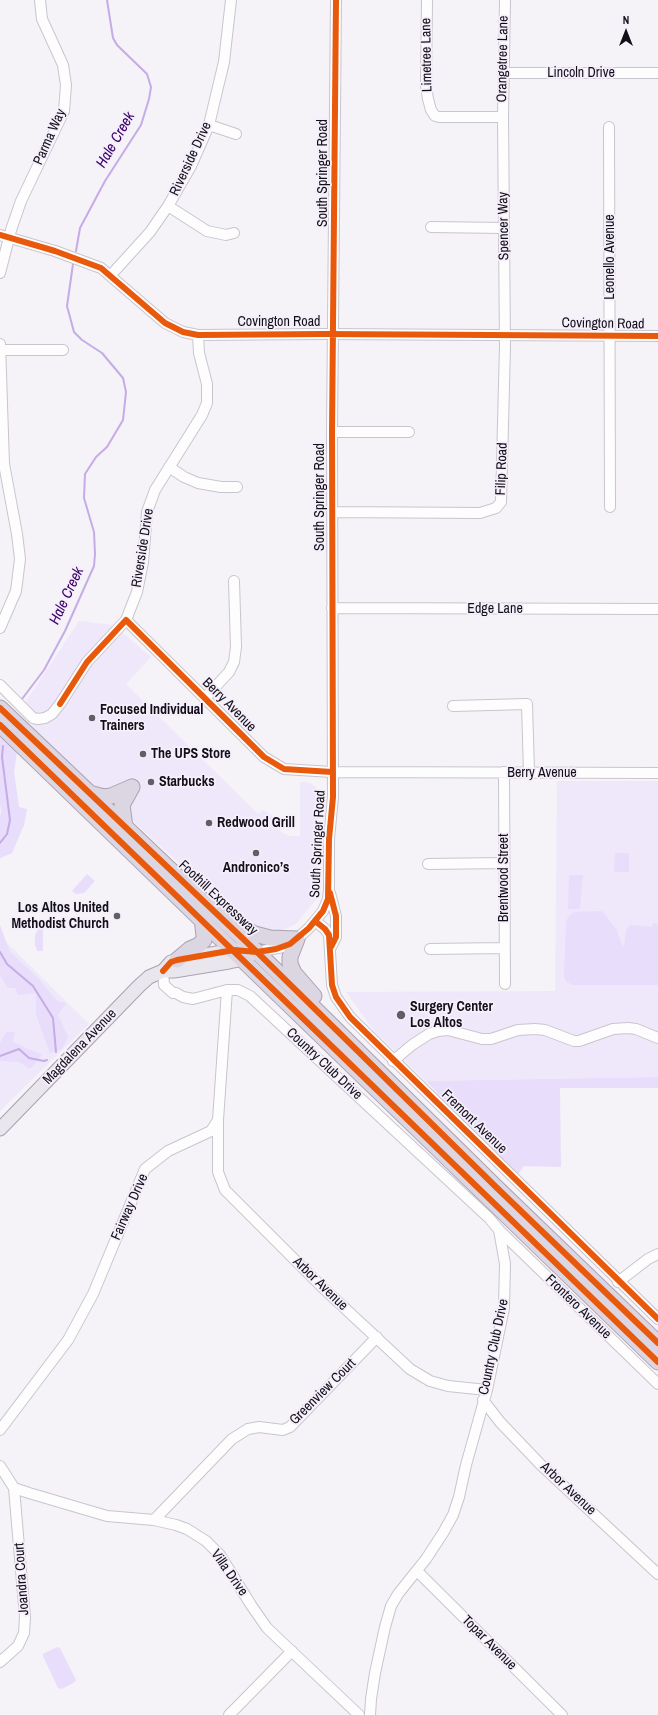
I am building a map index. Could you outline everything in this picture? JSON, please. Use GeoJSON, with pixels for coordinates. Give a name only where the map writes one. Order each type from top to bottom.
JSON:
{"type":"FeatureCollection","features":[{"type":"Feature","properties":{"kind":"highway","name":"Foothill Expressway"},"geometry":{"type":"LineString","coordinates":[[0,708],[219,915],[496,1187],[658,1343]]}},
{"type":"Feature","properties":{"kind":"highway","name":"Foothill Expressway"},"geometry":{"type":"LineString","coordinates":[[0,725],[202,918],[658,1362]]}},
{"type":"Feature","properties":{"kind":"highway"},"geometry":{"type":"LineString","coordinates":[[88,792],[104,797],[111,796],[132,787],[122,805],[125,827]]}},
{"type":"Feature","properties":{"kind":"highway"},"geometry":{"type":"LineString","coordinates":[[219,915],[255,934],[270,938],[297,939],[290,957],[290,964],[294,973],[316,998],[327,1020]]}},
{"type":"Feature","properties":{"kind":"highway"},"geometry":{"type":"LineString","coordinates":[[177,960],[204,940],[202,918]]}},
{"type":"Feature","properties":{"kind":"main road","name":"Magdalena Avenue"},"geometry":{"type":"LineString","coordinates":[[0,1129],[149,977],[163,971],[172,962],[177,960],[257,952]]}},
{"type":"Feature","properties":{"kind":"main road","name":"Magdalena Avenue"},"geometry":{"type":"LineString","coordinates":[[163,971],[174,971],[239,954]]}},
{"type":"Feature","properties":{"kind":"street","name":"Parma Way"},"geometry":{"type":"LineString","coordinates":[[0,273],[5,236],[64,111],[66,85],[63,65],[42,19],[40,0]]}},
{"type":"Feature","properties":{"kind":"street","name":"Riverside Drive"},"geometry":{"type":"LineString","coordinates":[[111,276],[150,232],[168,206],[191,166],[208,125],[224,62],[231,0]]}},
{"type":"Feature","properties":{"kind":"street","name":"South Springer Road"},"geometry":{"type":"LineString","coordinates":[[257,952],[283,947],[297,939],[315,921],[326,905],[329,889],[329,840],[333,797],[332,432],[336,0]]}},
{"type":"Feature","properties":{"kind":"street","name":"Limetree Lane"},"geometry":{"type":"LineString","coordinates":[[427,0],[426,86],[431,110],[435,116],[439,117],[503,117]]}},
{"type":"Feature","properties":{"kind":"street","name":"Orangetree Lane"},"geometry":{"type":"LineString","coordinates":[[503,117],[505,0]]}},
{"type":"Feature","properties":{"kind":"street","name":"Lincoln Drive"},"geometry":{"type":"LineString","coordinates":[[504,73],[658,73]]}},
{"type":"Feature","properties":{"kind":"street","name":"Spencer Way"},"geometry":{"type":"LineString","coordinates":[[503,117],[505,335]]}},
{"type":"Feature","properties":{"kind":"street"},"geometry":{"type":"LineString","coordinates":[[208,125],[236,134]]}},
{"type":"Feature","properties":{"kind":"street","name":"Leonello Avenue"},"geometry":{"type":"LineString","coordinates":[[609,127],[610,507]]}},
{"type":"Feature","properties":{"kind":"street"},"geometry":{"type":"LineString","coordinates":[[168,206],[207,231],[226,235],[234,233]]}},
{"type":"Feature","properties":{"kind":"street"},"geometry":{"type":"LineString","coordinates":[[431,227],[504,228]]}},
{"type":"Feature","properties":{"kind":"street","name":"Covington Road"},"geometry":{"type":"LineString","coordinates":[[5,236],[101,268],[166,323],[183,332],[198,335],[333,334],[658,336]]}},
{"type":"Feature","properties":{"kind":"street","name":"Riverside Drive"},"geometry":{"type":"LineString","coordinates":[[0,685],[33,718],[45,718],[52,714],[60,704],[87,662],[126,620],[137,592],[143,562],[147,512],[155,490],[202,415],[207,403],[207,384],[199,353],[198,335]]}},
{"type":"Feature","properties":{"kind":"street","name":"Filip Road"},"geometry":{"type":"LineString","coordinates":[[332,512],[480,513],[496,508],[501,502],[502,496],[505,335]]}},
{"type":"Feature","properties":{"kind":"street"},"geometry":{"type":"LineString","coordinates":[[0,628],[16,591],[20,559],[18,534],[4,464],[1,347],[63,350]]}},
{"type":"Feature","properties":{"kind":"street"},"geometry":{"type":"LineString","coordinates":[[332,432],[409,432]]}},
{"type":"Feature","properties":{"kind":"street"},"geometry":{"type":"LineString","coordinates":[[169,467],[184,477],[198,483],[221,487],[237,487]]}},
{"type":"Feature","properties":{"kind":"street"},"geometry":{"type":"LineString","coordinates":[[205,698],[229,672],[234,662],[236,647],[234,581]]}},
{"type":"Feature","properties":{"kind":"street","name":"Edge Lane"},"geometry":{"type":"LineString","coordinates":[[332,608],[658,609]]}},
{"type":"Feature","properties":{"kind":"street","name":"Berry Avenue"},"geometry":{"type":"LineString","coordinates":[[126,620],[264,757],[284,769],[332,772],[658,772]]}},
{"type":"Feature","properties":{"kind":"street"},"geometry":{"type":"LineString","coordinates":[[454,706],[527,704],[529,772]]}},
{"type":"Feature","properties":{"kind":"street"},"geometry":{"type":"LineString","coordinates":[[333,797],[339,792],[339,781],[346,772]]}},
{"type":"Feature","properties":{"kind":"street","name":"Brentwood Street"},"geometry":{"type":"LineString","coordinates":[[504,772],[504,984]]}},
{"type":"Feature","properties":{"kind":"street"},"geometry":{"type":"LineString","coordinates":[[428,864],[504,863]]}},
{"type":"Feature","properties":{"kind":"street"},"geometry":{"type":"LineString","coordinates":[[329,889],[336,916],[336,937],[331,947]]}},
{"type":"Feature","properties":{"kind":"street","name":"Fremont Avenue"},"geometry":{"type":"LineString","coordinates":[[315,921],[329,935],[331,947],[332,985],[336,997],[350,1017],[393,1061],[508,1171],[618,1282],[658,1319]]}},
{"type":"Feature","properties":{"kind":"street"},"geometry":{"type":"LineString","coordinates":[[430,949],[504,948]]}},
{"type":"Feature","properties":{"kind":"street","name":"Country Club Drive"},"geometry":{"type":"LineString","coordinates":[[163,971],[172,982],[176,993],[182,997],[193,999],[227,990],[238,990],[250,996],[489,1218],[499,1230],[505,1264],[506,1287],[504,1308],[486,1390],[459,1498],[453,1515],[443,1533],[417,1571],[393,1601],[389,1612],[372,1689],[370,1715]]}},
{"type":"Feature","properties":{"kind":"street"},"geometry":{"type":"LineString","coordinates":[[218,1120],[227,990]]}},
{"type":"Feature","properties":{"kind":"street"},"geometry":{"type":"LineString","coordinates":[[393,1061],[428,1034],[448,1030],[482,1039],[491,1039],[518,1030],[535,1029],[545,1030],[574,1041],[579,1041],[602,1032],[619,1028],[628,1028],[658,1038]]}},
{"type":"Feature","properties":{"kind":"street","name":"Arbor Avenue"},"geometry":{"type":"LineString","coordinates":[[218,1120],[218,1172],[225,1190],[320,1286],[410,1369],[430,1381],[448,1386],[486,1390]]}},
{"type":"Feature","properties":{"kind":"street","name":"Fairway Drive"},"geometry":{"type":"LineString","coordinates":[[0,1430],[68,1340],[93,1294],[145,1170],[168,1151],[211,1131],[218,1120]]}},
{"type":"Feature","properties":{"kind":"street","name":"Frontero Avenue"},"geometry":{"type":"LineString","coordinates":[[499,1230],[658,1384]]}},
{"type":"Feature","properties":{"kind":"street"},"geometry":{"type":"LineString","coordinates":[[618,1282],[642,1263],[658,1254]]}},
{"type":"Feature","properties":{"kind":"street","name":"Greenview Court"},"geometry":{"type":"LineString","coordinates":[[154,1520],[232,1439],[248,1429],[259,1427],[283,1430],[290,1427],[377,1337]]}},
{"type":"Feature","properties":{"kind":"street","name":"Arbor Avenue"},"geometry":{"type":"LineString","coordinates":[[483,1400],[500,1422],[541,1465],[658,1574]]}},
{"type":"Feature","properties":{"kind":"street"},"geometry":{"type":"LineString","coordinates":[[0,1466],[14,1488]]}},
{"type":"Feature","properties":{"kind":"street","name":"Villa Drive"},"geometry":{"type":"LineString","coordinates":[[14,1488],[107,1516],[154,1520],[187,1529],[206,1541],[220,1555],[255,1611],[268,1628],[360,1715]]}},
{"type":"Feature","properties":{"kind":"street","name":"Joandra Court"},"geometry":{"type":"LineString","coordinates":[[0,1662],[18,1646],[24,1633],[25,1617],[14,1488]]}},
{"type":"Feature","properties":{"kind":"street","name":"Topar Avenue"},"geometry":{"type":"LineString","coordinates":[[417,1571],[562,1715]]}},
{"type":"Feature","properties":{"kind":"street"},"geometry":{"type":"LineString","coordinates":[[229,1715],[292,1651]]}},
{"type":"Feature","properties":{"kind":"shaded area"},"geometry":{"type":"Polygon","coordinates":[[[79,621],[114,625],[151,657],[126,684],[258,814],[263,810],[275,818],[281,832],[289,836],[300,836],[300,782],[307,782],[316,787],[319,837],[318,897],[296,924],[283,930],[265,934],[248,925],[34,732],[26,701],[79,621]]]}},
{"type":"Feature","properties":{"kind":"shaded area"},"geometry":{"type":"Polygon","coordinates":[[[0,736],[17,752],[14,772],[19,807],[27,809],[24,825],[12,853],[0,858],[1,812],[0,736]]]}},
{"type":"Feature","properties":{"kind":"shaded area"},"geometry":{"type":"Polygon","coordinates":[[[557,781],[658,781],[658,1077],[426,1081],[375,1032],[346,992],[555,991],[557,781]]]}},
{"type":"Feature","properties":{"kind":"shaded area"},"geometry":{"type":"Polygon","coordinates":[[[615,853],[629,853],[629,872],[614,872],[615,853]]]}},
{"type":"Feature","properties":{"kind":"shaded area"},"geometry":{"type":"Polygon","coordinates":[[[87,874],[95,881],[84,893],[76,894],[72,891],[87,874]]]}},
{"type":"Feature","properties":{"kind":"shaded area"},"geometry":{"type":"Polygon","coordinates":[[[569,875],[583,875],[580,909],[568,909],[569,875]]]}},
{"type":"Feature","properties":{"kind":"shaded area"},"geometry":{"type":"Polygon","coordinates":[[[602,911],[617,930],[624,947],[626,930],[630,925],[652,927],[653,923],[658,924],[658,985],[572,985],[566,981],[564,976],[566,923],[568,917],[574,912],[602,911]]]}},
{"type":"Feature","properties":{"kind":"shaded area"},"geometry":{"type":"Polygon","coordinates":[[[0,925],[10,952],[38,978],[57,1001],[66,1003],[58,1015],[68,1037],[62,1049],[50,1053],[36,1014],[36,993],[18,995],[15,988],[8,988],[0,974],[0,925]]]}},
{"type":"Feature","properties":{"kind":"shaded area"},"geometry":{"type":"Polygon","coordinates":[[[39,928],[43,928],[43,951],[37,951],[35,944],[35,935],[39,928]]]}},
{"type":"Feature","properties":{"kind":"shaded area"},"geometry":{"type":"Polygon","coordinates":[[[0,936],[89,1024],[0,1111],[0,936]]]}},
{"type":"Feature","properties":{"kind":"shaded area"},"geometry":{"type":"Polygon","coordinates":[[[6,1032],[15,1032],[13,1042],[42,1055],[30,1069],[19,1062],[0,1061],[0,1043],[6,1032]]]}},
{"type":"Feature","properties":{"kind":"shaded area"},"geometry":{"type":"Polygon","coordinates":[[[658,1077],[658,1088],[560,1088],[561,1167],[524,1166],[517,1176],[426,1081],[658,1077]]]}},
{"type":"Feature","properties":{"kind":"shaded area"},"geometry":{"type":"Polygon","coordinates":[[[57,1647],[60,1648],[76,1680],[62,1689],[58,1688],[43,1656],[43,1654],[57,1647]]]}},
{"type":"Feature","properties":{"kind":"waterway","name":"Hale Creek"},"geometry":{"type":"LineString","coordinates":[[76,251],[80,228],[105,181],[141,125],[151,87],[147,74],[117,45],[113,38],[107,0]]}},
{"type":"Feature","properties":{"kind":"waterway","name":"Hale Creek"},"geometry":{"type":"LineString","coordinates":[[22,699],[44,670],[65,631],[94,566],[94,532],[84,498],[85,474],[96,457],[107,447],[123,420],[126,392],[123,378],[102,353],[82,340],[74,332],[67,306],[73,264]]}},
{"type":"Feature","properties":{"kind":"waterway","name":"Hale Creek"},"geometry":{"type":"LineString","coordinates":[[0,843],[7,834],[10,820],[2,757],[3,746]]}},
{"type":"Feature","properties":{"kind":"waterway","name":"Hale Creek"},"geometry":{"type":"LineString","coordinates":[[0,952],[7,964],[33,986],[53,1018],[56,1052]]}},
{"type":"Feature","properties":{"kind":"waterway","name":"Hale Creek"},"geometry":{"type":"LineString","coordinates":[[0,1056],[19,1049],[29,1058],[44,1061],[47,1060]]}},
{"type":"Feature","properties":{"kind":"cycle path"},"geometry":{"type":"LineString","coordinates":[[163,971],[171,962],[177,960],[234,950],[257,952],[276,949],[290,944],[309,928],[323,911],[328,899],[329,839],[333,797],[332,432],[336,0]]}},
{"type":"Feature","properties":{"kind":"cycle path"},"geometry":{"type":"LineString","coordinates":[[0,235],[55,251],[101,268],[165,323],[183,332],[198,335],[323,334],[658,336]]}},
{"type":"Feature","properties":{"kind":"cycle path"},"geometry":{"type":"LineString","coordinates":[[60,704],[87,662],[126,620],[264,757],[284,769],[332,772]]}},
{"type":"Feature","properties":{"kind":"cycle path"},"geometry":{"type":"LineString","coordinates":[[0,708],[257,952],[496,1187],[658,1343]]}},
{"type":"Feature","properties":{"kind":"cycle path"},"geometry":{"type":"LineString","coordinates":[[0,725],[658,1362]]}},
{"type":"Feature","properties":{"kind":"cycle path"},"geometry":{"type":"LineString","coordinates":[[330,893],[336,916],[336,937],[331,947]]}},
{"type":"Feature","properties":{"kind":"cycle path"},"geometry":{"type":"LineString","coordinates":[[315,921],[325,929],[329,935],[332,985],[336,997],[350,1017],[658,1319]]}},
{"type":"Feature","properties":{"kind":"place","name":"Focused Individual Trainers"},"geometry":{"type":"Point","coordinates":[92,718]}},
{"type":"Feature","properties":{"kind":"place","name":"The UPS Store"},"geometry":{"type":"Point","coordinates":[143,754]}},
{"type":"Feature","properties":{"kind":"place","name":"Starbucks"},"geometry":{"type":"Point","coordinates":[151,782]}},
{"type":"Feature","properties":{"kind":"place","name":"Redwood Grill"},"geometry":{"type":"Point","coordinates":[209,823]}},
{"type":"Feature","properties":{"kind":"place","name":"Andronico’s"},"geometry":{"type":"Point","coordinates":[256,853]}},
{"type":"Feature","properties":{"kind":"place","name":"Los Altos United Methodist Church"},"geometry":{"type":"Point","coordinates":[117,916]}},
{"type":"Feature","properties":{"kind":"place","name":"Surgery Center Los Altos"},"geometry":{"type":"Point","coordinates":[401,1015]}}]}
